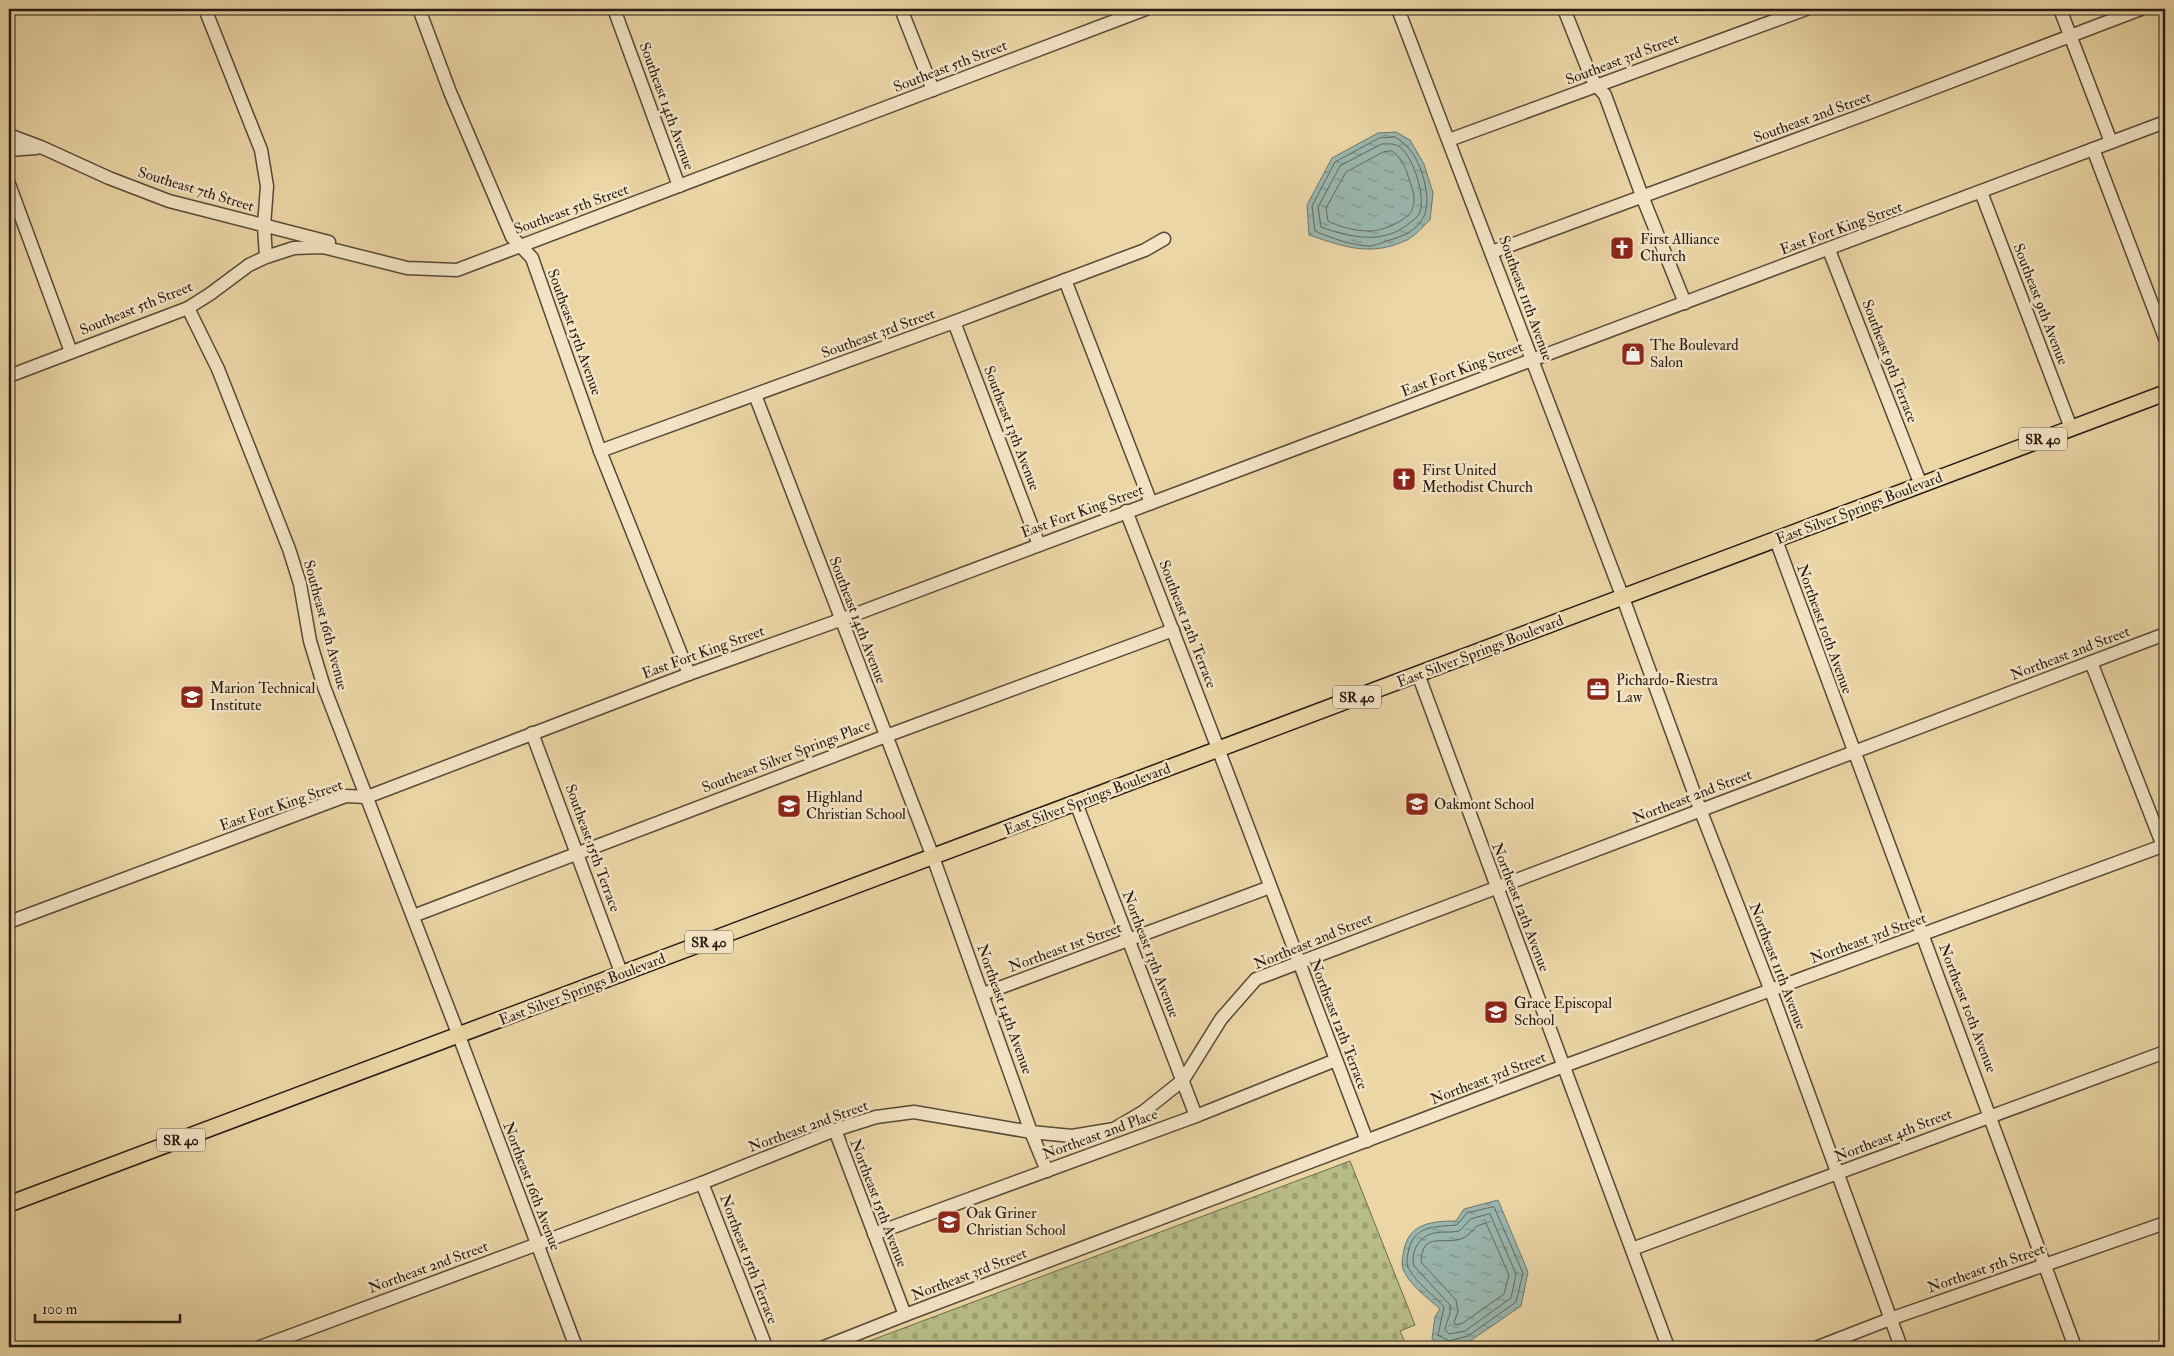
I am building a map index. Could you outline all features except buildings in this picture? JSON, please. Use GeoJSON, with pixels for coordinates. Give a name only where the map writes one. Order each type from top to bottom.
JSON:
{"type":"FeatureCollection","features":[{"type":"Feature","properties":{"kind":"main road","name":"East Silver Springs Boulevard"},"geometry":{"type":"LineString","coordinates":[[9,1204],[2165,393]]}},
{"type":"Feature","properties":{"kind":"street"},"geometry":{"type":"LineString","coordinates":[[205,9],[261,150],[267,186],[264,226],[266,257]]}},
{"type":"Feature","properties":{"kind":"street","name":"Southeast 15th Avenue"},"geometry":{"type":"LineString","coordinates":[[419,9],[450,92],[497,204],[518,246],[532,258],[600,451],[689,674]]}},
{"type":"Feature","properties":{"kind":"street","name":"Southeast 14th Avenue"},"geometry":{"type":"LineString","coordinates":[[614,9],[680,186]]}},
{"type":"Feature","properties":{"kind":"street"},"geometry":{"type":"LineString","coordinates":[[901,9],[933,90]]}},
{"type":"Feature","properties":{"kind":"street","name":"Southeast 5th Street"},"geometry":{"type":"LineString","coordinates":[[9,376],[188,308],[210,294],[232,276],[266,257],[294,248],[323,247],[407,268],[457,270],[1146,9]]}},
{"type":"Feature","properties":{"kind":"street","name":"Southeast 11th Avenue"},"geometry":{"type":"LineString","coordinates":[[1398,9],[1623,598]]}},
{"type":"Feature","properties":{"kind":"street"},"geometry":{"type":"LineString","coordinates":[[1564,9],[1597,86],[1605,95],[1642,196],[1685,303]]}},
{"type":"Feature","properties":{"kind":"street","name":"Southeast 3rd Street"},"geometry":{"type":"LineString","coordinates":[[1449,140],[1806,9]]}},
{"type":"Feature","properties":{"kind":"street"},"geometry":{"type":"LineString","coordinates":[[2060,9],[2111,142]]}},
{"type":"Feature","properties":{"kind":"street","name":"Southeast 2nd Street"},"geometry":{"type":"LineString","coordinates":[[1492,252],[2071,37],[2141,9]]}},
{"type":"Feature","properties":{"kind":"street","name":"East Fort King Street"},"geometry":{"type":"LineString","coordinates":[[9,922],[346,796],[367,797],[689,674],[840,620],[1126,511],[1829,250],[2165,122]]}},
{"type":"Feature","properties":{"kind":"street","name":"Southeast 7th Street"},"geometry":{"type":"LineString","coordinates":[[9,136],[169,201],[328,242],[344,252]]}},
{"type":"Feature","properties":{"kind":"street","name":"Southeast 7th Street"},"geometry":{"type":"LineString","coordinates":[[9,150],[41,148]]}},
{"type":"Feature","properties":{"kind":"street"},"geometry":{"type":"LineString","coordinates":[[2093,149],[2165,338]]}},
{"type":"Feature","properties":{"kind":"street"},"geometry":{"type":"LineString","coordinates":[[9,184],[71,352]]}},
{"type":"Feature","properties":{"kind":"street","name":"Southeast 9th Avenue"},"geometry":{"type":"LineString","coordinates":[[1981,192],[2071,428]]}},
{"type":"Feature","properties":{"kind":"street","name":"Southeast 3rd Street"},"geometry":{"type":"LineString","coordinates":[[600,451],[1066,280],[1145,250],[1164,239]]}},
{"type":"Feature","properties":{"kind":"street","name":"Southeast 9th Terrace"},"geometry":{"type":"LineString","coordinates":[[1829,250],[1921,485]]}},
{"type":"Feature","properties":{"kind":"street"},"geometry":{"type":"LineString","coordinates":[[1066,280],[1151,503]]}},
{"type":"Feature","properties":{"kind":"street","name":"Southeast 16th Avenue"},"geometry":{"type":"LineString","coordinates":[[188,308],[218,369],[289,550],[300,584],[310,641],[324,687],[459,1036]]}},
{"type":"Feature","properties":{"kind":"street","name":"Southeast 13th Avenue"},"geometry":{"type":"LineString","coordinates":[[954,322],[1039,545]]}},
{"type":"Feature","properties":{"kind":"street","name":"Southeast 14th Avenue"},"geometry":{"type":"LineString","coordinates":[[755,395],[840,620],[933,857]]}},
{"type":"Feature","properties":{"kind":"street","name":"Southeast 12th Terrace"},"geometry":{"type":"LineString","coordinates":[[1126,511],[1220,749]]}},
{"type":"Feature","properties":{"kind":"street","name":"Northeast 10th Avenue"},"geometry":{"type":"LineString","coordinates":[[1776,540],[1853,753],[1991,1116],[2075,1347]]}},
{"type":"Feature","properties":{"kind":"street","name":"Northeast 11th Avenue"},"geometry":{"type":"LineString","coordinates":[[1623,598],[1700,810],[1771,991],[1901,1347]]}},
{"type":"Feature","properties":{"kind":"street","name":"Southeast Silver Springs Place"},"geometry":{"type":"LineString","coordinates":[[413,916],[886,736],[1173,630]]}},
{"type":"Feature","properties":{"kind":"street","name":"Northeast 2nd Street"},"geometry":{"type":"LineString","coordinates":[[260,1347],[702,1184],[835,1130],[876,1118],[914,1112],[1032,1132],[1072,1136],[1118,1126],[1143,1112],[1183,1080],[1221,1019],[1256,979],[2165,634]]}},
{"type":"Feature","properties":{"kind":"street"},"geometry":{"type":"LineString","coordinates":[[2091,662],[2164,846]]}},
{"type":"Feature","properties":{"kind":"street","name":"Northeast 12th Avenue"},"geometry":{"type":"LineString","coordinates":[[1418,674],[1668,1347]]}},
{"type":"Feature","properties":{"kind":"street","name":"Southeast 15th Terrace"},"geometry":{"type":"LineString","coordinates":[[532,733],[622,974]]}},
{"type":"Feature","properties":{"kind":"street","name":"Northeast 12th Terrace"},"geometry":{"type":"LineString","coordinates":[[1220,749],[1298,962],[1367,1141]]}},
{"type":"Feature","properties":{"kind":"street","name":"Northeast 13th Avenue"},"geometry":{"type":"LineString","coordinates":[[1076,803],[1196,1116]]}},
{"type":"Feature","properties":{"kind":"street","name":"Northeast 3rd Street"},"geometry":{"type":"LineString","coordinates":[[824,1347],[904,1315],[1564,1066],[2164,846]]}},
{"type":"Feature","properties":{"kind":"street","name":"Northeast 14th Avenue"},"geometry":{"type":"LineString","coordinates":[[933,857],[1047,1170]]}},
{"type":"Feature","properties":{"kind":"street","name":"Northeast 1st Street"},"geometry":{"type":"LineString","coordinates":[[983,994],[1270,887]]}},
{"type":"Feature","properties":{"kind":"street","name":"Northeast 16th Avenue"},"geometry":{"type":"LineString","coordinates":[[459,1036],[576,1347]]}},
{"type":"Feature","properties":{"kind":"street","name":"Northeast 4th Street"},"geometry":{"type":"LineString","coordinates":[[1632,1249],[2165,1052]]}},
{"type":"Feature","properties":{"kind":"street","name":"Northeast 2nd Place"},"geometry":{"type":"LineString","coordinates":[[874,1234],[1196,1116],[1336,1060]]}},
{"type":"Feature","properties":{"kind":"street"},"geometry":{"type":"LineString","coordinates":[[1118,1126],[1124,1142]]}},
{"type":"Feature","properties":{"kind":"street","name":"Northeast 15th Avenue"},"geometry":{"type":"LineString","coordinates":[[835,1130],[904,1315]]}},
{"type":"Feature","properties":{"kind":"street","name":"Northeast 15th Terrace"},"geometry":{"type":"LineString","coordinates":[[702,1184],[766,1347]]}},
{"type":"Feature","properties":{"kind":"street","name":"Northeast 5th Street"},"geometry":{"type":"LineString","coordinates":[[1818,1347],[1890,1319],[2165,1222]]}},
{"type":"Feature","properties":{"kind":"green space"},"geometry":{"type":"Polygon","coordinates":[[[1350,1161],[1415,1325],[1400,1331],[1407,1347],[853,1347],[1350,1161]]]}},
{"type":"Feature","properties":{"kind":"water"},"geometry":{"type":"Polygon","coordinates":[[[1396,132],[1410,140],[1424,164],[1433,193],[1430,220],[1407,240],[1381,248],[1369,249],[1346,246],[1309,235],[1307,205],[1332,158],[1378,133],[1396,132]]]}},
{"type":"Feature","properties":{"kind":"water"},"geometry":{"type":"Polygon","coordinates":[[[1498,1200],[1528,1272],[1521,1306],[1470,1341],[1448,1346],[1432,1339],[1435,1317],[1440,1309],[1414,1286],[1403,1269],[1402,1259],[1407,1241],[1411,1234],[1423,1225],[1456,1221],[1464,1209],[1498,1200]]]}},
{"type":"Feature","properties":{"kind":"place","name":"First Alliance Church"},"geometry":{"type":"Point","coordinates":[1622,248]}},
{"type":"Feature","properties":{"kind":"place","name":"The Boulevard Salon"},"geometry":{"type":"Point","coordinates":[1633,354]}},
{"type":"Feature","properties":{"kind":"place","name":"First United Methodist Church"},"geometry":{"type":"Point","coordinates":[1404,479]}},
{"type":"Feature","properties":{"kind":"place","name":"Pichardo-Riestra Law"},"geometry":{"type":"Point","coordinates":[1598,689]}},
{"type":"Feature","properties":{"kind":"place","name":"Marion Technical Institute"},"geometry":{"type":"Point","coordinates":[192,697]}},
{"type":"Feature","properties":{"kind":"place","name":"Oakmont School"},"geometry":{"type":"Point","coordinates":[1417,804]}},
{"type":"Feature","properties":{"kind":"place","name":"Highland Christian School"},"geometry":{"type":"Point","coordinates":[789,806]}},
{"type":"Feature","properties":{"kind":"place","name":"Grace Episcopal School"},"geometry":{"type":"Point","coordinates":[1496,1012]}},
{"type":"Feature","properties":{"kind":"place","name":"Oak Griner Christian School"},"geometry":{"type":"Point","coordinates":[949,1222]}}]}
